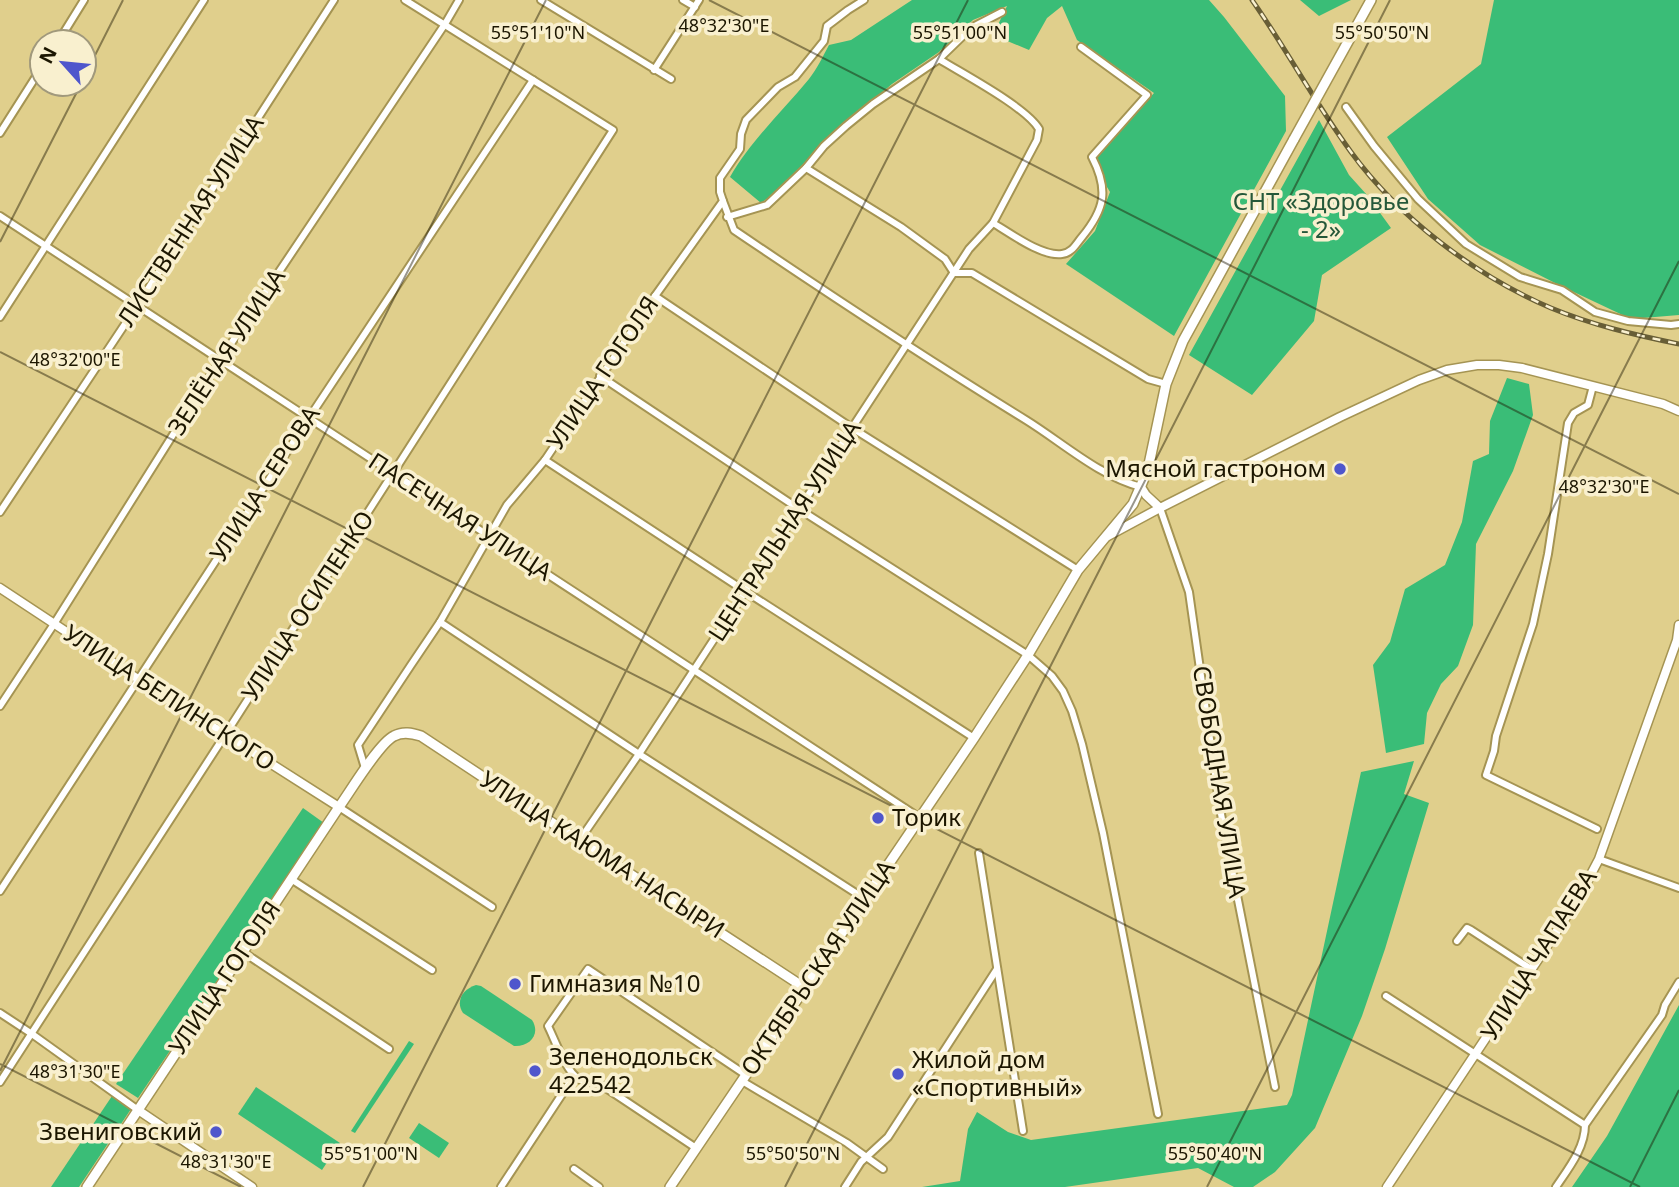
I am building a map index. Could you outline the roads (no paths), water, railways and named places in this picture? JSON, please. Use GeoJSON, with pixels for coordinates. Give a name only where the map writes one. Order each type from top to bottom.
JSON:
{"type":"FeatureCollection","features":[{"type":"Feature","properties":{"kind":"main road","name":"ОКТЯБРЬСКАЯ УЛИЦА"},"geometry":{"type":"LineString","coordinates":[[670,1187],[974,738],[1028,655],[1078,570],[1133,503],[1142,487],[1153,449],[1173,362],[1371,0]]}},
{"type":"Feature","properties":{"kind":"main road","name":"УЛИЦА КАЮМА НАСЫРИ"},"geometry":{"type":"LineString","coordinates":[[396,735],[406,732],[421,736],[805,988]]}},
{"type":"Feature","properties":{"kind":"main road","name":"УЛИЦА ГОГОЛЯ"},"geometry":{"type":"LineString","coordinates":[[87,1187],[339,807],[378,751],[387,740],[396,735]]}},
{"type":"Feature","properties":{"kind":"street"},"geometry":{"type":"LineString","coordinates":[[67,28],[84,0]]}},
{"type":"Feature","properties":{"kind":"street"},"geometry":{"type":"LineString","coordinates":[[0,317],[204,0]]}},
{"type":"Feature","properties":{"kind":"street","name":"ЛИСТВЕННАЯ УЛИЦА"},"geometry":{"type":"LineString","coordinates":[[0,512],[137,306],[334,0]]}},
{"type":"Feature","properties":{"kind":"street"},"geometry":{"type":"LineString","coordinates":[[405,0],[533,80]]}},
{"type":"Feature","properties":{"kind":"street","name":"ЗЕЛЁНАЯ УЛИЦА"},"geometry":{"type":"LineString","coordinates":[[0,706],[220,360],[459,0]]}},
{"type":"Feature","properties":{"kind":"street"},"geometry":{"type":"LineString","coordinates":[[541,0],[671,79]]}},
{"type":"Feature","properties":{"kind":"street"},"geometry":{"type":"LineString","coordinates":[[684,0],[695,7]]}},
{"type":"Feature","properties":{"kind":"street"},"geometry":{"type":"LineString","coordinates":[[654,69],[699,0]]}},
{"type":"Feature","properties":{"kind":"street","name":"УЛИЦА ГОГОЛЯ"},"geometry":{"type":"LineString","coordinates":[[365,770],[358,745],[440,622],[507,505],[545,460],[600,376],[723,201],[720,178],[740,149],[746,120],[778,87],[796,77],[824,41],[827,26],[864,0]]}},
{"type":"Feature","properties":{"kind":"street"},"geometry":{"type":"LineString","coordinates":[[727,216],[767,205],[846,126],[939,59],[971,28],[1002,12]]}},
{"type":"Feature","properties":{"kind":"street"},"geometry":{"type":"LineString","coordinates":[[993,223],[1040,250],[1063,254],[1070,251],[1100,211],[1103,186],[1092,158],[1147,95],[1081,47]]}},
{"type":"Feature","properties":{"kind":"street","name":"ЦЕНТРАЛЬНАЯ УЛИЦА"},"geometry":{"type":"LineString","coordinates":[[579,841],[639,754],[969,249],[993,223],[1037,140],[1040,129],[1036,123],[1013,105],[939,59]]}},
{"type":"Feature","properties":{"kind":"street","name":"УЛИЦА ОСИПЕНКО"},"geometry":{"type":"LineString","coordinates":[[0,1082],[613,130],[533,80]]}},
{"type":"Feature","properties":{"kind":"street","name":"УЛИЦА СЕРОВА"},"geometry":{"type":"LineString","coordinates":[[0,891],[533,80]]}},
{"type":"Feature","properties":{"kind":"street"},"geometry":{"type":"LineString","coordinates":[[0,133],[28,89]]}},
{"type":"Feature","properties":{"kind":"street"},"geometry":{"type":"LineString","coordinates":[[1346,107],[1418,199],[1466,244],[1520,277],[1562,290],[1595,312],[1628,321],[1679,324]]}},
{"type":"Feature","properties":{"kind":"street"},"geometry":{"type":"LineString","coordinates":[[806,168],[901,227],[945,259],[954,273],[972,273],[1148,379],[1166,384]]}},
{"type":"Feature","properties":{"kind":"street"},"geometry":{"type":"LineString","coordinates":[[723,201],[734,230],[906,345],[1103,471],[1142,487]]}},
{"type":"Feature","properties":{"kind":"street","name":"ПАСЕЧНАЯ УЛИЦА"},"geometry":{"type":"LineString","coordinates":[[0,216],[920,818]]}},
{"type":"Feature","properties":{"kind":"street"},"geometry":{"type":"LineString","coordinates":[[655,296],[852,428],[1078,570]]}},
{"type":"Feature","properties":{"kind":"street","name":"ОКТЯБРЬСКАЯ УЛИЦА"},"geometry":{"type":"LineString","coordinates":[[1104,538],[1340,417],[1419,380],[1447,370],[1477,365],[1522,368],[1663,404],[1679,411]]}},
{"type":"Feature","properties":{"kind":"street"},"geometry":{"type":"LineString","coordinates":[[600,376],[799,509],[1028,655],[1052,676],[1063,691],[1072,711],[1082,744],[1103,833],[1158,1114]]}},
{"type":"Feature","properties":{"kind":"street"},"geometry":{"type":"LineString","coordinates":[[1593,386],[1588,405],[1574,413],[1568,423],[1548,554],[1533,624],[1486,775],[1597,829]]}},
{"type":"Feature","properties":{"kind":"street"},"geometry":{"type":"LineString","coordinates":[[545,460],[974,738]]}},
{"type":"Feature","properties":{"kind":"street","name":"СВОБОДНАЯ УЛИЦА"},"geometry":{"type":"LineString","coordinates":[[1142,487],[1146,495],[1160,508],[1188,592],[1220,809],[1275,1087]]}},
{"type":"Feature","properties":{"kind":"street","name":"УЛИЦА БЕЛИНСКОГО"},"geometry":{"type":"LineString","coordinates":[[0,588],[339,807]]}},
{"type":"Feature","properties":{"kind":"street"},"geometry":{"type":"LineString","coordinates":[[440,622],[865,899]]}},
{"type":"Feature","properties":{"kind":"street","name":"УЛИЦА ЧАПАЕВА"},"geometry":{"type":"LineString","coordinates":[[1387,1187],[1578,899],[1599,859],[1679,631]]}},
{"type":"Feature","properties":{"kind":"street"},"geometry":{"type":"LineString","coordinates":[[339,807],[492,906]]}},
{"type":"Feature","properties":{"kind":"street"},"geometry":{"type":"LineString","coordinates":[[979,853],[1023,1130]]}},
{"type":"Feature","properties":{"kind":"street"},"geometry":{"type":"LineString","coordinates":[[1599,859],[1679,888]]}},
{"type":"Feature","properties":{"kind":"street"},"geometry":{"type":"LineString","coordinates":[[291,879],[432,970]]}},
{"type":"Feature","properties":{"kind":"street"},"geometry":{"type":"LineString","coordinates":[[1457,941],[1467,928],[1531,969]]}},
{"type":"Feature","properties":{"kind":"street"},"geometry":{"type":"LineString","coordinates":[[243,952],[389,1049]]}},
{"type":"Feature","properties":{"kind":"street"},"geometry":{"type":"LineString","coordinates":[[696,1148],[600,1084],[582,1082],[574,1076],[548,1026],[587,969],[744,1078],[883,1169]]}},
{"type":"Feature","properties":{"kind":"street"},"geometry":{"type":"LineString","coordinates":[[845,1187],[861,1161],[888,1137],[997,969]]}},
{"type":"Feature","properties":{"kind":"street"},"geometry":{"type":"LineString","coordinates":[[1556,1187],[1581,1146],[1585,1125],[1662,1014],[1679,982]]}},
{"type":"Feature","properties":{"kind":"street"},"geometry":{"type":"LineString","coordinates":[[1386,996],[1585,1125]]}},
{"type":"Feature","properties":{"kind":"street"},"geometry":{"type":"LineString","coordinates":[[0,1013],[252,1187]]}},
{"type":"Feature","properties":{"kind":"street"},"geometry":{"type":"LineString","coordinates":[[501,1187],[574,1076]]}},
{"type":"Feature","properties":{"kind":"street"},"geometry":{"type":"LineString","coordinates":[[574,1169],[599,1187]]}},
{"type":"Feature","properties":{"kind":"railway"},"geometry":{"type":"LineString","coordinates":[[1252,0],[1351,152],[1392,200],[1441,243],[1495,279],[1551,308],[1582,320],[1679,344]]}},
{"type":"Feature","properties":{"kind":"place","name":"Мясной гастроном"},"geometry":{"type":"Point","coordinates":[1340,469]}},
{"type":"Feature","properties":{"kind":"place","name":"Торик"},"geometry":{"type":"Point","coordinates":[878,818]}},
{"type":"Feature","properties":{"kind":"place","name":"Гимназия №10"},"geometry":{"type":"Point","coordinates":[515,984]}},
{"type":"Feature","properties":{"kind":"place","name":"Зеленодольск 422542"},"geometry":{"type":"Point","coordinates":[535,1071]}},
{"type":"Feature","properties":{"kind":"place","name":"Жилой дом «Спортивный»"},"geometry":{"type":"Point","coordinates":[898,1074]}},
{"type":"Feature","properties":{"kind":"place","name":"Звениговский"},"geometry":{"type":"Point","coordinates":[216,1132]}},
{"type":"Feature","properties":{"kind":"park label","name":"СНТ «Здоровье - 2»"},"geometry":{"type":"Point","coordinates":[1321,216]}}]}
